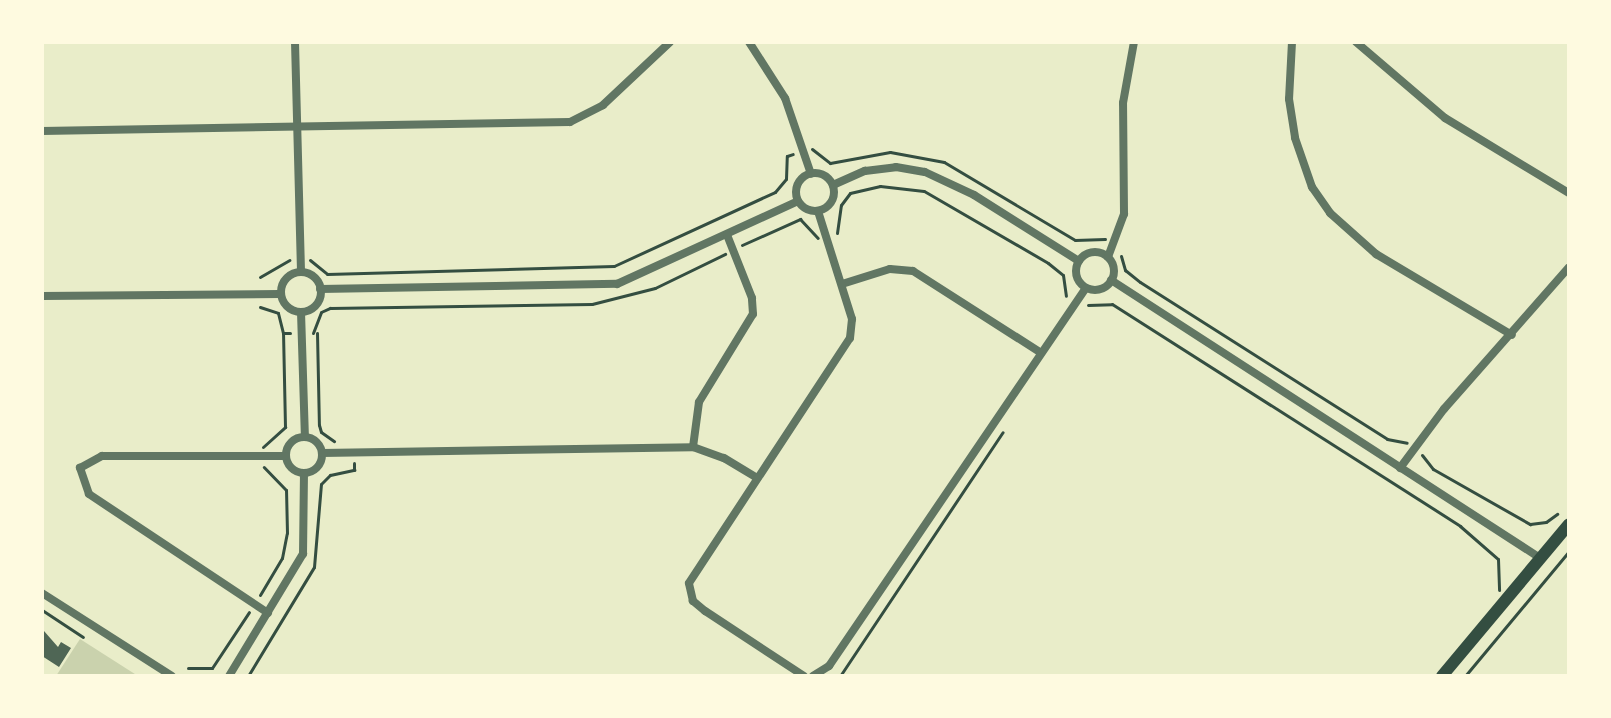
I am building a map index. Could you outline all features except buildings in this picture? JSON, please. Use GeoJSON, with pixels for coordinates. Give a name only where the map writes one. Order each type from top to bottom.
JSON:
{"type":"FeatureCollection","features":[{"type":"Feature","properties":{"kind":"main road"},"geometry":{"type":"LineString","coordinates":[[1442,676],[1569,524]]}},
{"type":"Feature","properties":{"kind":"street"},"geometry":{"type":"LineString","coordinates":[[295,42],[301,272]]}},
{"type":"Feature","properties":{"kind":"street"},"geometry":{"type":"LineString","coordinates":[[42,131],[570,122],[603,105],[670,42]]}},
{"type":"Feature","properties":{"kind":"street"},"geometry":{"type":"LineString","coordinates":[[749,42],[785,98],[811,174]]}},
{"type":"Feature","properties":{"kind":"street"},"geometry":{"type":"LineString","coordinates":[[1134,42],[1123,103],[1124,214],[1108,257],[1111,280],[1540,558]]}},
{"type":"Feature","properties":{"kind":"street"},"geometry":{"type":"LineString","coordinates":[[1292,42],[1289,99],[1295,138],[1312,187],[1330,213],[1376,254],[1512,335]]}},
{"type":"Feature","properties":{"kind":"street"},"geometry":{"type":"LineString","coordinates":[[1356,42],[1445,118],[1569,193]]}},
{"type":"Feature","properties":{"kind":"street"},"geometry":{"type":"LineString","coordinates":[[833,185],[865,171],[896,167],[925,172],[974,195],[1079,261]]}},
{"type":"Feature","properties":{"kind":"street"},"geometry":{"type":"LineString","coordinates":[[798,201],[799,183],[811,174],[823,175],[833,185]]}},
{"type":"Feature","properties":{"kind":"street"},"geometry":{"type":"LineString","coordinates":[[818,211],[830,204],[833,185]]}},
{"type":"Feature","properties":{"kind":"street"},"geometry":{"type":"LineString","coordinates":[[798,201],[818,211],[852,319],[846,347],[694,573],[689,592],[705,611],[804,676]]}},
{"type":"Feature","properties":{"kind":"street"},"geometry":{"type":"LineString","coordinates":[[320,289],[600,286],[652,270],[798,201]]}},
{"type":"Feature","properties":{"kind":"street"},"geometry":{"type":"LineString","coordinates":[[693,447],[699,402],[753,314],[727,235]]}},
{"type":"Feature","properties":{"kind":"street"},"geometry":{"type":"LineString","coordinates":[[1079,261],[1094,252],[1108,257]]}},
{"type":"Feature","properties":{"kind":"street"},"geometry":{"type":"LineString","coordinates":[[1079,261],[1077,275],[1086,288]]}},
{"type":"Feature","properties":{"kind":"street"},"geometry":{"type":"LineString","coordinates":[[1400,468],[1444,409],[1569,267]]}},
{"type":"Feature","properties":{"kind":"street"},"geometry":{"type":"LineString","coordinates":[[842,284],[890,269],[913,271],[1041,353]]}},
{"type":"Feature","properties":{"kind":"street"},"geometry":{"type":"LineString","coordinates":[[301,272],[312,276],[320,289],[316,306],[301,312],[289,308],[280,294],[284,280],[301,272]]}},
{"type":"Feature","properties":{"kind":"street"},"geometry":{"type":"LineString","coordinates":[[1086,288],[1100,289],[1111,280]]}},
{"type":"Feature","properties":{"kind":"street"},"geometry":{"type":"LineString","coordinates":[[813,676],[829,666],[1086,288]]}},
{"type":"Feature","properties":{"kind":"street"},"geometry":{"type":"LineString","coordinates":[[42,296],[280,294]]}},
{"type":"Feature","properties":{"kind":"street"},"geometry":{"type":"LineString","coordinates":[[301,312],[305,436]]}},
{"type":"Feature","properties":{"kind":"street"},"geometry":{"type":"LineString","coordinates":[[304,473],[319,465],[322,453],[317,442],[305,436]]}},
{"type":"Feature","properties":{"kind":"street"},"geometry":{"type":"LineString","coordinates":[[304,473],[289,466],[285,456],[289,444],[305,436]]}},
{"type":"Feature","properties":{"kind":"street"},"geometry":{"type":"LineString","coordinates":[[322,453],[693,447],[724,458],[757,478]]}},
{"type":"Feature","properties":{"kind":"street"},"geometry":{"type":"LineString","coordinates":[[268,613],[89,494],[80,468],[102,456],[285,456]]}},
{"type":"Feature","properties":{"kind":"street"},"geometry":{"type":"LineString","coordinates":[[229,676],[303,554],[304,473]]}},
{"type":"Feature","properties":{"kind":"street"},"geometry":{"type":"LineString","coordinates":[[42,593],[172,676]]}},
{"type":"Feature","properties":{"kind":"path"},"geometry":{"type":"LineString","coordinates":[[283,333],[317,333],[318,316],[330,308],[592,304],[618,299],[655,288],[796,219],[805,223],[814,239],[841,232],[839,211],[850,193],[880,186],[924,191],[1048,263],[1063,275],[1063,294],[1084,309],[1098,301],[1112,304],[1460,526],[1498,559],[1499,590]]}},
{"type":"Feature","properties":{"kind":"path"},"geometry":{"type":"LineString","coordinates":[[188,668],[212,668],[282,558],[287,533],[286,490],[279,477],[264,473],[263,443],[278,438],[285,427],[283,333],[278,313],[260,307]]}},
{"type":"Feature","properties":{"kind":"path"},"geometry":{"type":"LineString","coordinates":[[840,676],[1010,421]]}},
{"type":"Feature","properties":{"kind":"path"},"geometry":{"type":"LineString","coordinates":[[1465,676],[1569,551]]}},
{"type":"Feature","properties":{"kind":"path"},"geometry":{"type":"LineString","coordinates":[[42,610],[83,637]]}},
{"type":"Feature","properties":{"kind":"green space"},"geometry":{"type":"Polygon","coordinates":[[[80,639],[138,676],[56,676],[80,639]]]}}]}
